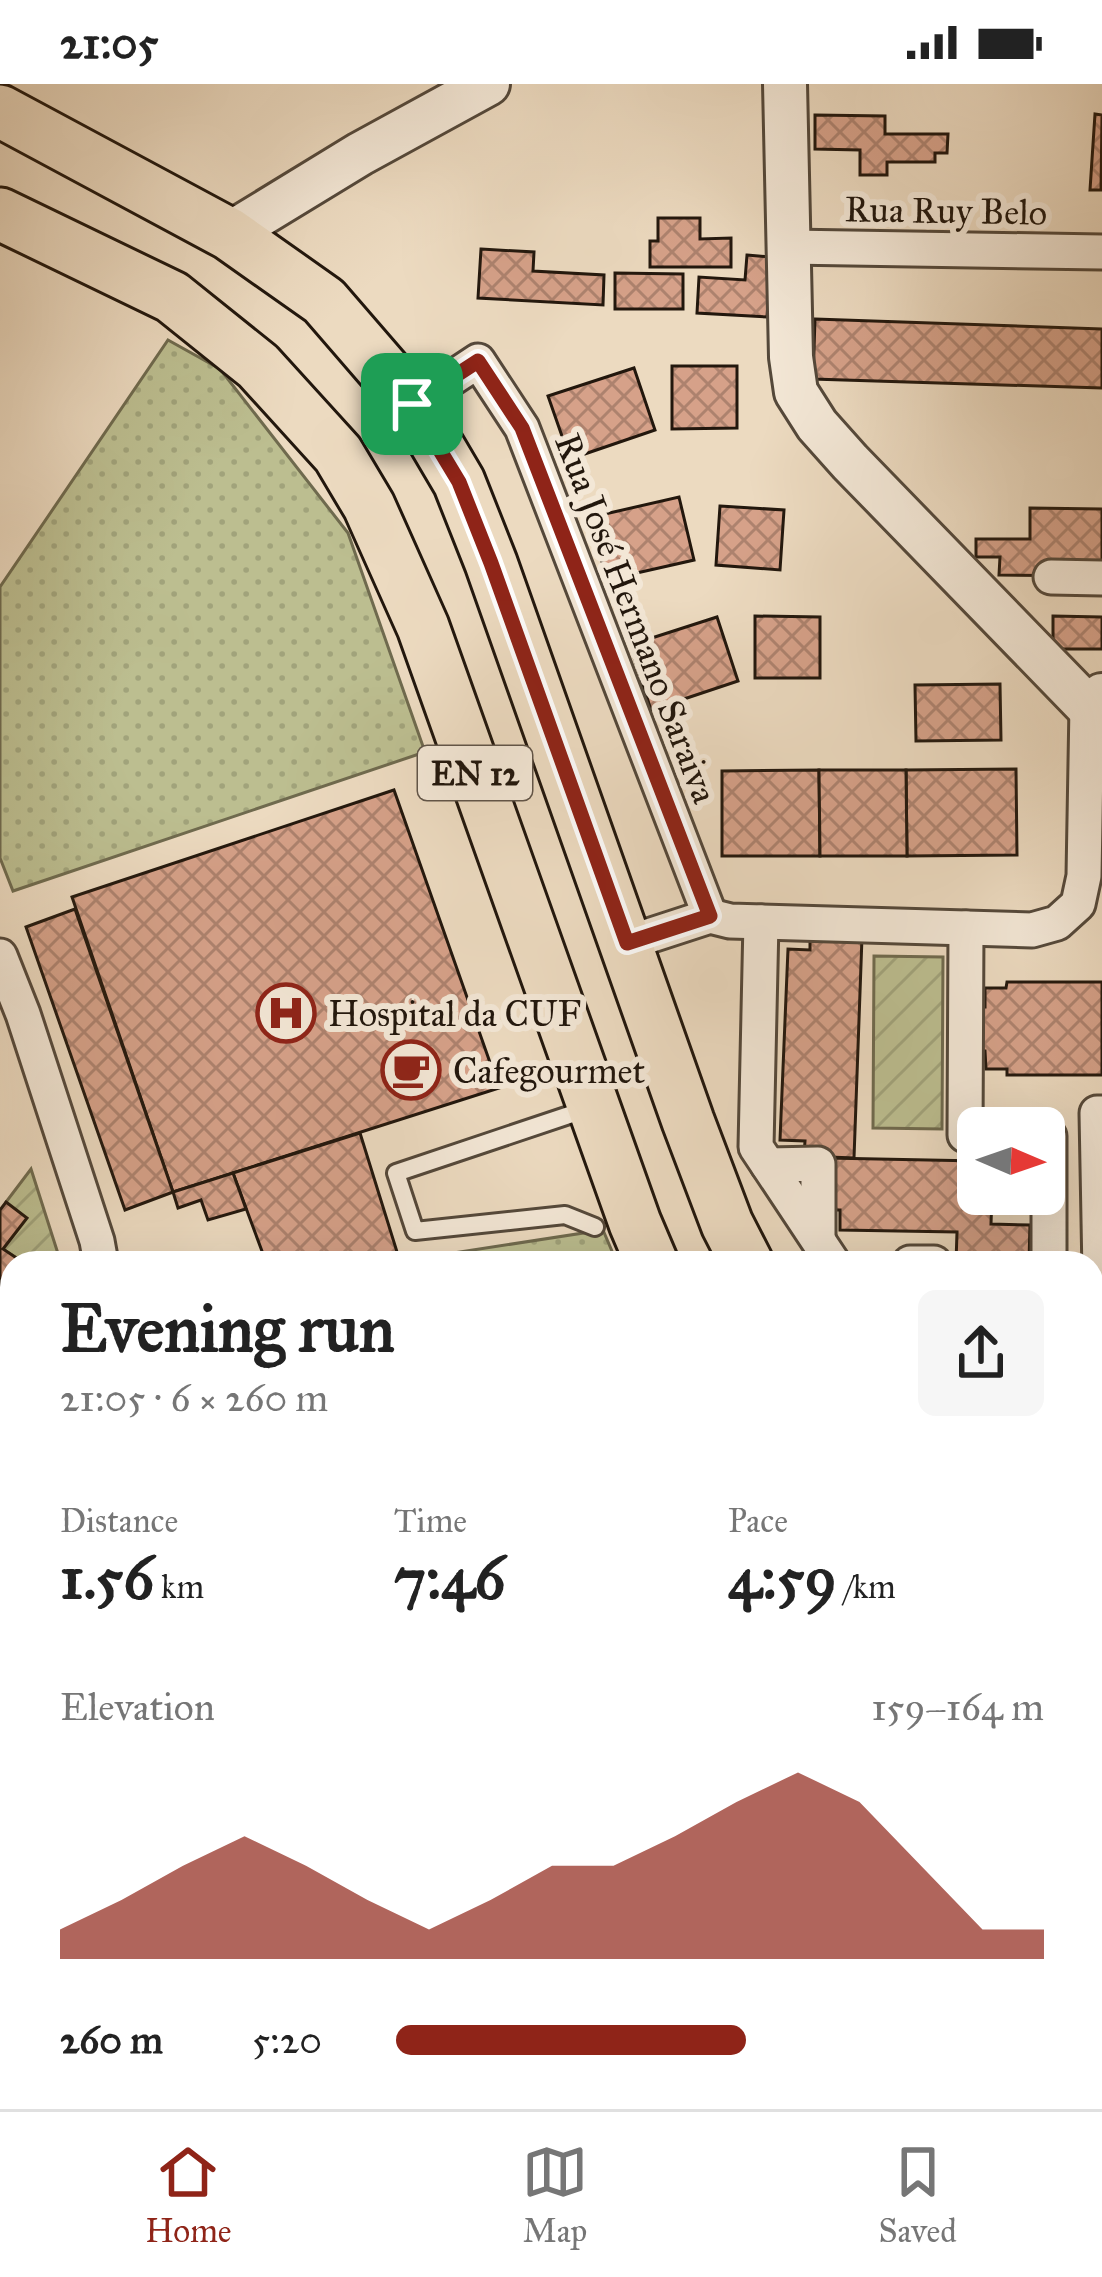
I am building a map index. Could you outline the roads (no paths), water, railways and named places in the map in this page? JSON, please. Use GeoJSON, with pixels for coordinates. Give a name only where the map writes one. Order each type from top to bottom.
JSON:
{"type":"FeatureCollection","features":[{"type":"Feature","properties":{"kind":"main road","name":"EN 12"},"geometry":{"type":"LineString","coordinates":[[0,110],[229,234],[324,301],[412,404],[459,482],[483,543],[727,1224],[741,1251]]}},
{"type":"Feature","properties":{"kind":"main road","name":"EN 12"},"geometry":{"type":"LineString","coordinates":[[0,214],[172,297],[258,366],[338,454],[377,521],[423,627],[642,1251]]}},
{"type":"Feature","properties":{"kind":"main road"},"geometry":{"type":"LineString","coordinates":[[218,332],[194,278],[210,250],[229,234]]}},
{"type":"Feature","properties":{"kind":"street"},"geometry":{"type":"LineString","coordinates":[[229,234],[488,84]]}},
{"type":"Feature","properties":{"kind":"street"},"geometry":{"type":"LineString","coordinates":[[627,943],[710,916],[730,921],[1032,930],[1057,923],[1078,904],[1084,876],[1095,701],[850,462],[796,392],[791,357],[785,84]]}},
{"type":"Feature","properties":{"kind":"street","name":"Rua Ruy Belo"},"geometry":{"type":"LineString","coordinates":[[789,247],[1102,251]]}},
{"type":"Feature","properties":{"kind":"street","name":"Rua José Hermano Saraiva"},"geometry":{"type":"LineString","coordinates":[[412,404],[478,361],[522,428],[710,916]]}},
{"type":"Feature","properties":{"kind":"street"},"geometry":{"type":"LineString","coordinates":[[1051,577],[1102,578]]}},
{"type":"Feature","properties":{"kind":"street"},"geometry":{"type":"LineString","coordinates":[[761,922],[756,1147],[825,1251]]}},
{"type":"Feature","properties":{"kind":"street"},"geometry":{"type":"LineString","coordinates":[[964,1107],[966,928]]}},
{"type":"Feature","properties":{"kind":"street"},"geometry":{"type":"LineString","coordinates":[[0,956],[11,1011],[99,1251]]}},
{"type":"Feature","properties":{"kind":"street"},"geometry":{"type":"LineString","coordinates":[[1100,1251],[1097,1113],[1102,1113]]}},
{"type":"Feature","properties":{"kind":"street"},"geometry":{"type":"LineString","coordinates":[[1048,1215],[1048,1251]]}},
{"type":"Feature","properties":{"kind":"lane"},"geometry":{"type":"LineString","coordinates":[[593,1107],[396,1173],[415,1231],[565,1215],[595,1227]]}},
{"type":"Feature","properties":{"kind":"place","name":"Hospital da CUF"},"geometry":{"type":"Point","coordinates":[286,1013]}},
{"type":"Feature","properties":{"kind":"place","name":"Cafegourmet"},"geometry":{"type":"Point","coordinates":[411,1070]}}]}
